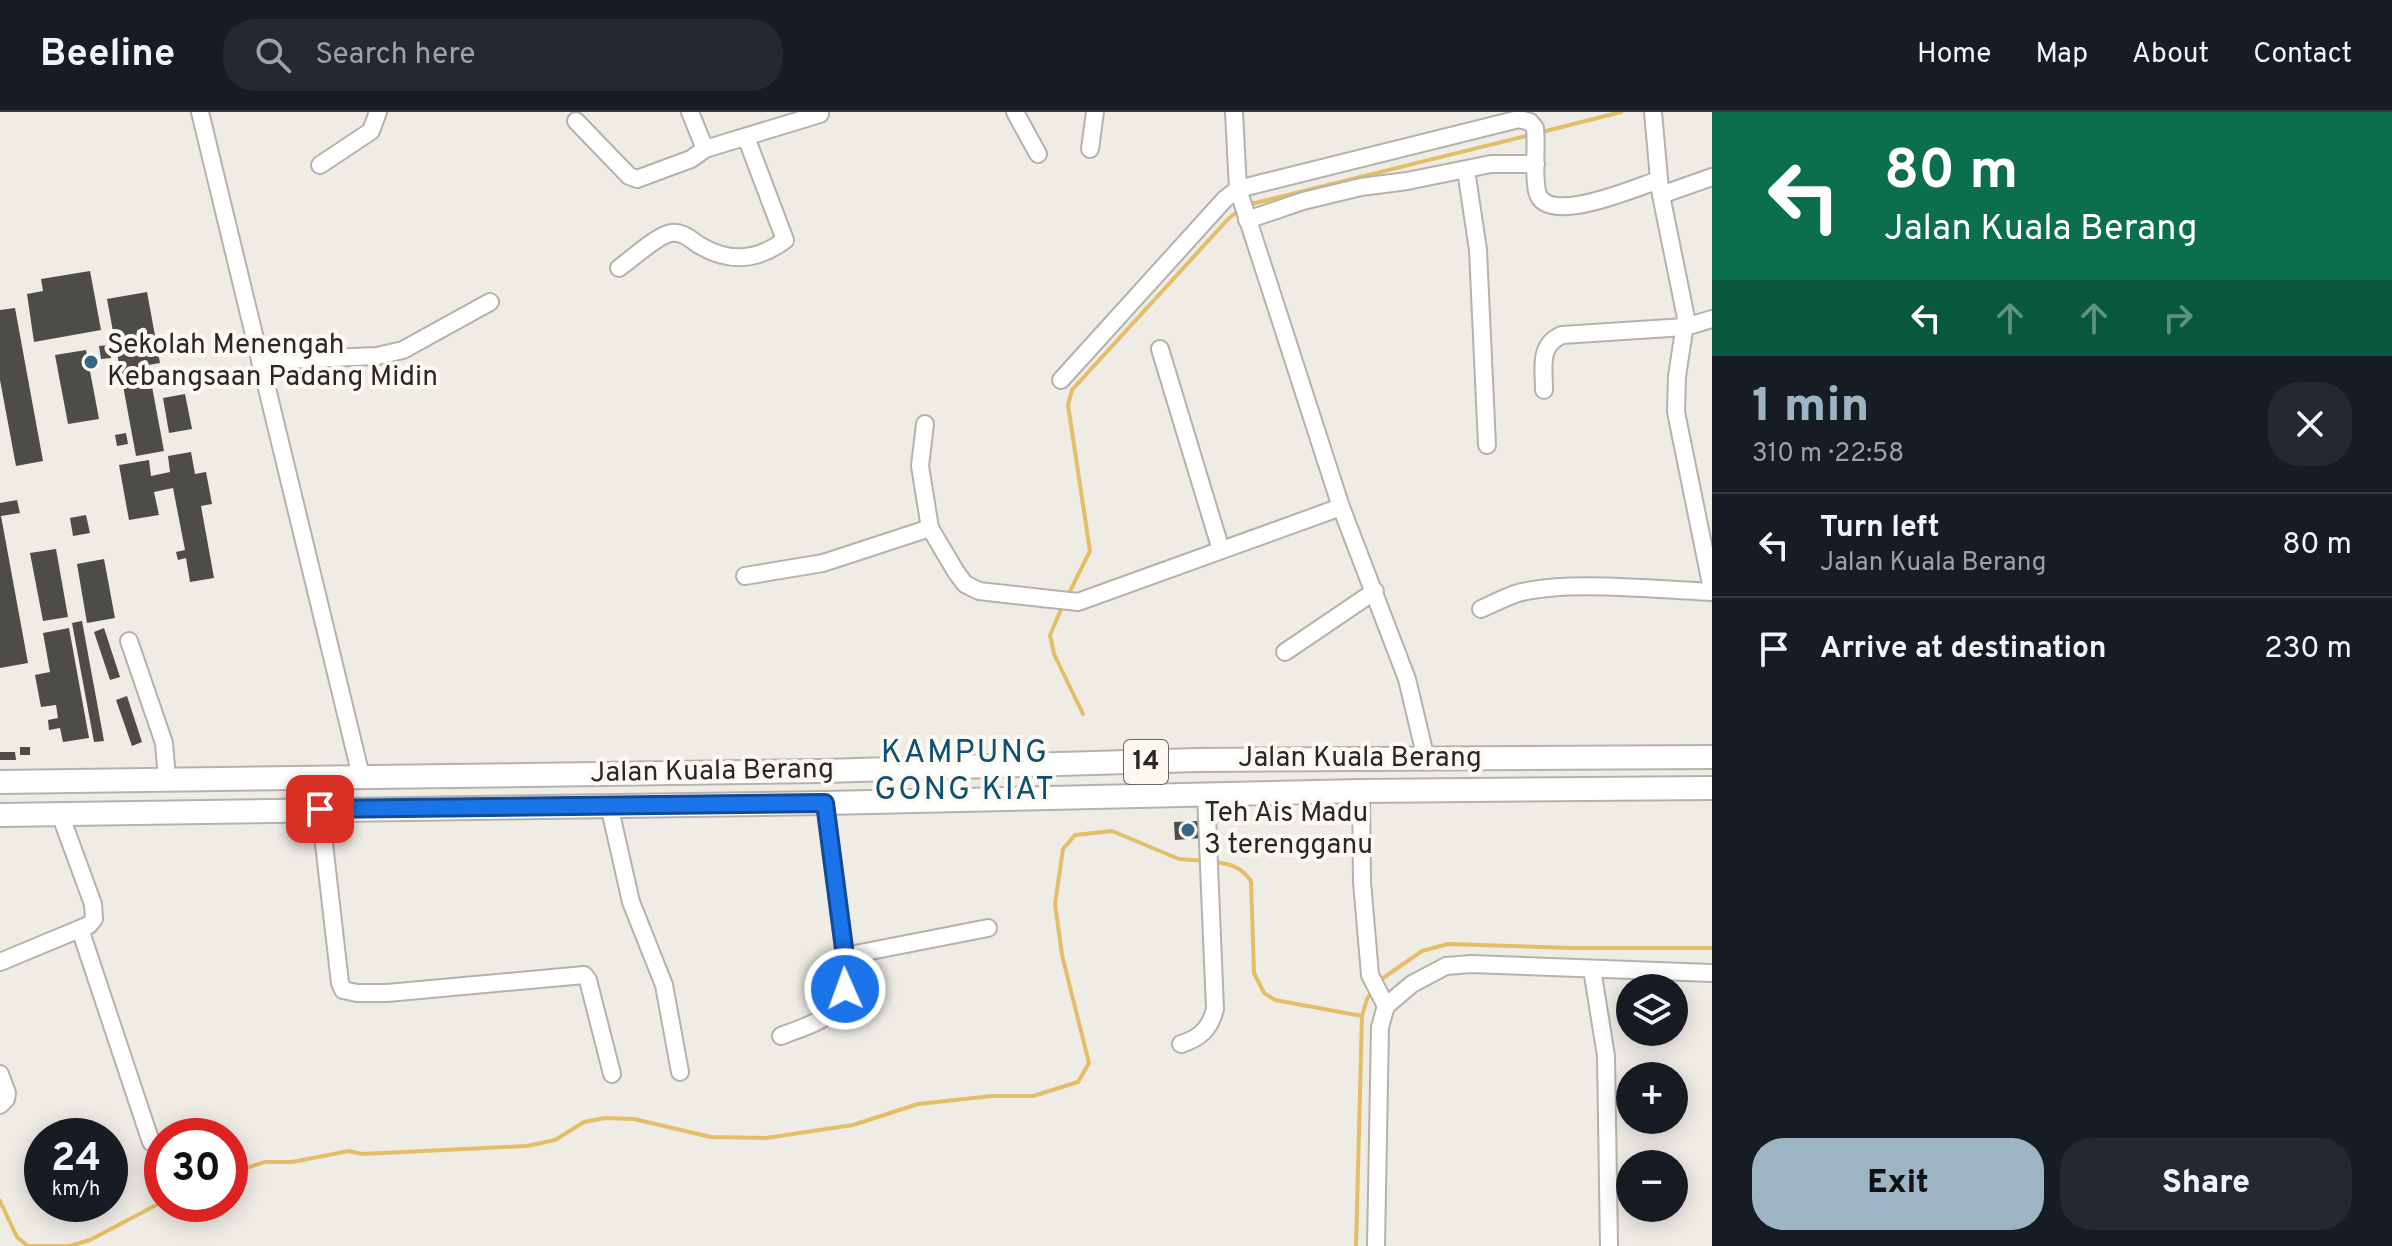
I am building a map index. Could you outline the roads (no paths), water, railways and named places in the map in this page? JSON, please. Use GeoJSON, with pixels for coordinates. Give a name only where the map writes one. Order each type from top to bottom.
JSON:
{"type":"FeatureCollection","features":[{"type":"Feature","properties":{"kind":"highway","name":"Jalan Kuala Berang"},"geometry":{"type":"LineString","coordinates":[[0,782],[824,771],[1198,760],[1712,757]]}},
{"type":"Feature","properties":{"kind":"highway"},"geometry":{"type":"LineString","coordinates":[[580,773],[605,787],[609,805]]}},
{"type":"Feature","properties":{"kind":"highway","name":"Jalan Kuala Berang"},"geometry":{"type":"LineString","coordinates":[[0,815],[825,803],[1361,791],[1712,788]]}},
{"type":"Feature","properties":{"kind":"street"},"geometry":{"type":"LineString","coordinates":[[200,112],[361,776]]}},
{"type":"Feature","properties":{"kind":"street"},"geometry":{"type":"LineString","coordinates":[[320,165],[371,131],[378,112]]}},
{"type":"Feature","properties":{"kind":"street"},"geometry":{"type":"LineString","coordinates":[[690,112],[705,149]]}},
{"type":"Feature","properties":{"kind":"street"},"geometry":{"type":"LineString","coordinates":[[1015,112],[1038,154]]}},
{"type":"Feature","properties":{"kind":"street"},"geometry":{"type":"LineString","coordinates":[[1090,149],[1095,112]]}},
{"type":"Feature","properties":{"kind":"street"},"geometry":{"type":"LineString","coordinates":[[1234,112],[1239,192],[1246,217],[1341,507],[1407,679],[1426,759]]}},
{"type":"Feature","properties":{"kind":"street"},"geometry":{"type":"LineString","coordinates":[[1481,609],[1517,594],[1543,589],[1712,590],[1676,412],[1677,376],[1686,318],[1660,187],[1653,112]]}},
{"type":"Feature","properties":{"kind":"street"},"geometry":{"type":"LineString","coordinates":[[576,121],[629,176],[637,179],[691,159],[705,149],[820,114]]}},
{"type":"Feature","properties":{"kind":"street"},"geometry":{"type":"LineString","coordinates":[[1061,380],[1225,199],[1239,192],[1519,119],[1530,122],[1535,128],[1539,197],[1548,206],[1569,208],[1712,177]]}},
{"type":"Feature","properties":{"kind":"street"},"geometry":{"type":"LineString","coordinates":[[619,268],[673,232],[683,234],[719,255],[740,259],[761,254],[785,240],[746,137]]}},
{"type":"Feature","properties":{"kind":"street"},"geometry":{"type":"LineString","coordinates":[[1246,217],[1361,187],[1491,164],[1536,164]]}},
{"type":"Feature","properties":{"kind":"street"},"geometry":{"type":"LineString","coordinates":[[1466,170],[1478,250],[1487,445]]}},
{"type":"Feature","properties":{"kind":"street"},"geometry":{"type":"LineString","coordinates":[[260,361],[377,356],[403,350],[490,302]]}},
{"type":"Feature","properties":{"kind":"street"},"geometry":{"type":"LineString","coordinates":[[1544,390],[1544,352],[1547,344],[1562,335],[1685,327],[1712,319]]}},
{"type":"Feature","properties":{"kind":"street"},"geometry":{"type":"LineString","coordinates":[[1160,349],[1221,550]]}},
{"type":"Feature","properties":{"kind":"street"},"geometry":{"type":"LineString","coordinates":[[925,424],[920,466],[930,528],[965,584],[979,591],[1078,602],[1341,507]]}},
{"type":"Feature","properties":{"kind":"street"},"geometry":{"type":"LineString","coordinates":[[745,576],[823,563],[930,528]]}},
{"type":"Feature","properties":{"kind":"street"},"geometry":{"type":"LineString","coordinates":[[1285,652],[1375,591]]}},
{"type":"Feature","properties":{"kind":"street"},"geometry":{"type":"LineString","coordinates":[[129,641],[164,743],[167,779]]}},
{"type":"Feature","properties":{"kind":"street"},"geometry":{"type":"LineString","coordinates":[[1361,791],[1362,882],[1370,975],[1384,1003],[1380,1027],[1376,1246]]}},
{"type":"Feature","properties":{"kind":"street"},"geometry":{"type":"LineString","coordinates":[[1181,1044],[1204,1033],[1215,1009],[1206,794]]}},
{"type":"Feature","properties":{"kind":"street"},"geometry":{"type":"LineString","coordinates":[[781,1036],[825,1018],[838,1007],[848,979],[825,803]]}},
{"type":"Feature","properties":{"kind":"street"},"geometry":{"type":"LineString","coordinates":[[609,805],[631,902],[664,985],[680,1072]]}},
{"type":"Feature","properties":{"kind":"street"},"geometry":{"type":"LineString","coordinates":[[320,809],[343,990],[387,993],[584,975],[600,1021],[612,1074]]}},
{"type":"Feature","properties":{"kind":"street"},"geometry":{"type":"LineString","coordinates":[[0,962],[89,925],[94,919],[93,904],[60,814]]}},
{"type":"Feature","properties":{"kind":"street"},"geometry":{"type":"LineString","coordinates":[[845,956],[988,928]]}},
{"type":"Feature","properties":{"kind":"street"},"geometry":{"type":"LineString","coordinates":[[80,929],[144,1121]]}},
{"type":"Feature","properties":{"kind":"street"},"geometry":{"type":"LineString","coordinates":[[1384,1003],[1446,966],[1712,973]]}},
{"type":"Feature","properties":{"kind":"street"},"geometry":{"type":"LineString","coordinates":[[1592,969],[1606,1056],[1609,1246]]}},
{"type":"Feature","properties":{"kind":"street"},"geometry":{"type":"LineString","coordinates":[[0,1074],[7,1093],[0,1105]]}},
{"type":"Feature","properties":{"kind":"waterway"},"geometry":{"type":"LineString","coordinates":[[1538,133],[1621,112]]}},
{"type":"Feature","properties":{"kind":"waterway"},"geometry":{"type":"LineString","coordinates":[[1247,205],[1530,135]]}},
{"type":"Feature","properties":{"kind":"waterway"},"geometry":{"type":"LineString","coordinates":[[1068,595],[1090,551],[1068,405],[1072,390],[1229,218],[1240,210]]}},
{"type":"Feature","properties":{"kind":"waterway"},"geometry":{"type":"LineString","coordinates":[[1062,607],[1050,635],[1054,654],[1083,714]]}},
{"type":"Feature","properties":{"kind":"waterway"},"geometry":{"type":"LineString","coordinates":[[248,1167],[265,1162],[292,1162],[349,1151],[362,1154],[527,1146],[555,1140],[584,1122],[605,1118],[634,1119],[711,1137],[766,1138],[853,1125],[918,1104],[992,1096],[1033,1096],[1078,1082],[1089,1063],[1062,955],[1055,904],[1063,849],[1075,835],[1112,831],[1179,859],[1206,861]]}},
{"type":"Feature","properties":{"kind":"waterway"},"geometry":{"type":"LineString","coordinates":[[1215,862],[1235,867],[1251,881],[1254,973],[1264,993],[1275,1000],[1362,1016]]}},
{"type":"Feature","properties":{"kind":"waterway"},"geometry":{"type":"LineString","coordinates":[[1378,984],[1422,951],[1448,944],[1712,948]]}},
{"type":"Feature","properties":{"kind":"waterway"},"geometry":{"type":"LineString","coordinates":[[1356,1246],[1362,1016],[1373,991]]}},
{"type":"Feature","properties":{"kind":"waterway"},"geometry":{"type":"LineString","coordinates":[[0,1201],[17,1237],[28,1246],[70,1246],[90,1240],[144,1212]]}},
{"type":"Feature","properties":{"kind":"place","name":"Sekolah Menengah Kebangsaan Padang Midin"},"geometry":{"type":"Point","coordinates":[91,362]}},
{"type":"Feature","properties":{"kind":"place","name":"Teh Ais Madu 3 terengganu"},"geometry":{"type":"Point","coordinates":[1188,830]}},
{"type":"Feature","properties":{"kind":"district","name":"KAMPUNG GONG KIAT"},"geometry":{"type":"Point","coordinates":[965,772]}}]}
